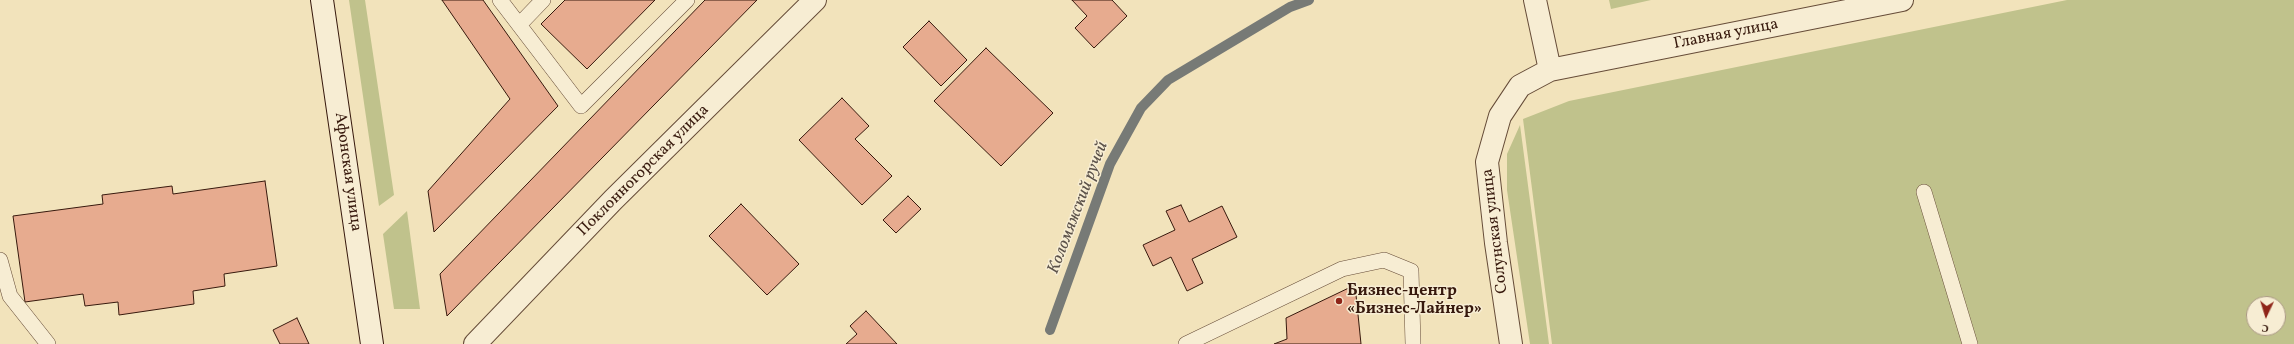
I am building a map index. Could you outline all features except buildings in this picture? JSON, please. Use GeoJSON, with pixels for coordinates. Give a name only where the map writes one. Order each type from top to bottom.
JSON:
{"type":"FeatureCollection","features":[{"type":"Feature","properties":{"kind":"street","name":"Афонская улица"},"geometry":{"type":"LineString","coordinates":[[322,0],[372,344]]}},
{"type":"Feature","properties":{"kind":"street","name":"Поклонногорская улица"},"geometry":{"type":"LineString","coordinates":[[475,344],[613,200],[815,0]]}},
{"type":"Feature","properties":{"kind":"street"},"geometry":{"type":"LineString","coordinates":[[1535,0],[1550,70]]}},
{"type":"Feature","properties":{"kind":"street","name":"Главная улица"},"geometry":{"type":"LineString","coordinates":[[1550,70],[1902,0]]}},
{"type":"Feature","properties":{"kind":"street","name":"Солунская улица"},"geometry":{"type":"LineString","coordinates":[[1511,344],[1496,243],[1487,162],[1500,116],[1520,86],[1550,70]]}},
{"type":"Feature","properties":{"kind":"lane"},"geometry":{"type":"LineString","coordinates":[[500,0],[581,106],[686,0]]}},
{"type":"Feature","properties":{"kind":"lane"},"geometry":{"type":"LineString","coordinates":[[519,25],[543,0]]}},
{"type":"Feature","properties":{"kind":"lane"},"geometry":{"type":"LineString","coordinates":[[1924,192],[1970,344]]}},
{"type":"Feature","properties":{"kind":"lane"},"geometry":{"type":"LineString","coordinates":[[0,260],[5,294],[48,344]]}},
{"type":"Feature","properties":{"kind":"lane"},"geometry":{"type":"LineString","coordinates":[[1186,344],[1342,269],[1384,260],[1411,271],[1413,344]]}},
{"type":"Feature","properties":{"kind":"green space"},"geometry":{"type":"Polygon","coordinates":[[[349,0],[365,0],[394,195],[379,206],[349,0]]]}},
{"type":"Feature","properties":{"kind":"green space"},"geometry":{"type":"Polygon","coordinates":[[[1609,0],[1651,0],[1611,9],[1609,0]]]}},
{"type":"Feature","properties":{"kind":"green space"},"geometry":{"type":"Polygon","coordinates":[[[2067,0],[2294,0],[2294,344],[1552,344],[1523,119],[1569,101],[2067,0]]]}},
{"type":"Feature","properties":{"kind":"green space"},"geometry":{"type":"Polygon","coordinates":[[[1520,125],[1549,344],[1530,344],[1507,190],[1507,154],[1520,125]]]}},
{"type":"Feature","properties":{"kind":"green space"},"geometry":{"type":"Polygon","coordinates":[[[407,211],[420,309],[394,309],[383,234],[407,211]]]}},
{"type":"Feature","properties":{"kind":"waterway","name":"Коломяжский ручей"},"geometry":{"type":"LineString","coordinates":[[1050,330],[1110,164],[1141,108],[1168,80],[1290,7],[1309,0]]}},
{"type":"Feature","properties":{"kind":"place","name":"Бизнес-центр «Бизнес-Лайнер»"},"geometry":{"type":"Point","coordinates":[1339,301]}}]}
